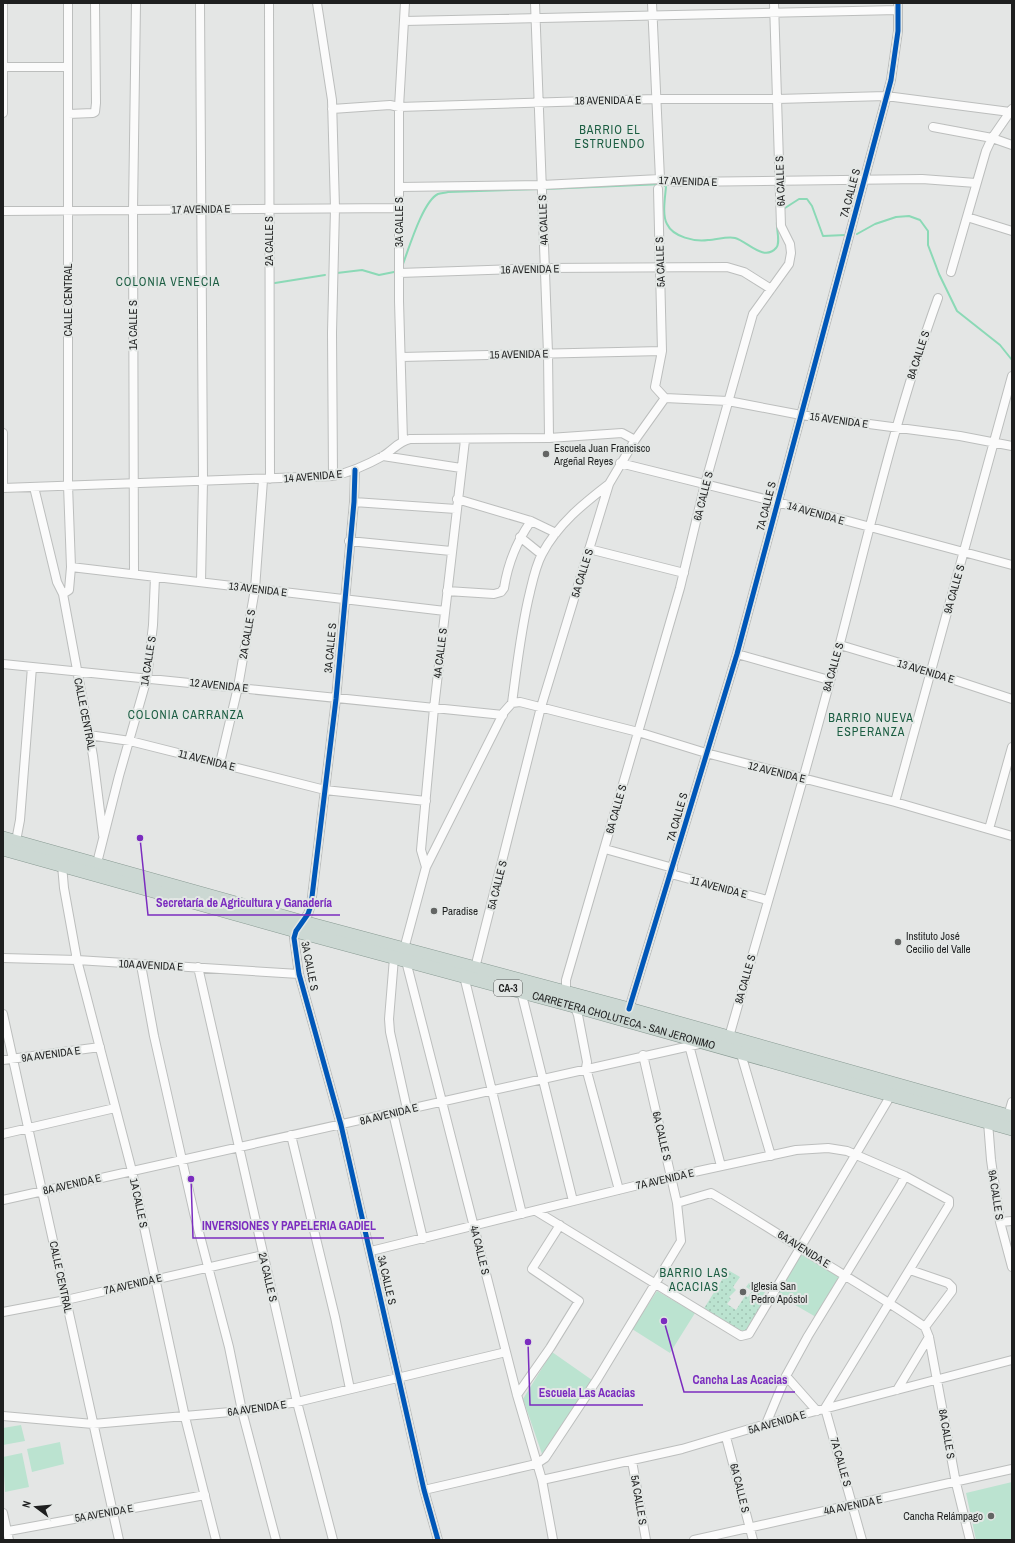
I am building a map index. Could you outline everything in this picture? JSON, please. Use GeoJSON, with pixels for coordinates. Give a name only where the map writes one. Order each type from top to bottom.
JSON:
{"type":"FeatureCollection","features":[{"type":"Feature","properties":{"kind":"highway","name":"CARRETERA CHOLUTECA - SAN JERONIMO"},"geometry":{"type":"LineString","coordinates":[[9,839],[97,863],[464,976],[521,991],[571,997],[630,1009],[1010,1116]]}},
{"type":"Feature","properties":{"kind":"highway","name":"CARRETERA CHOLUTECA - SAN JERONIMO"},"geometry":{"type":"LineString","coordinates":[[3,849],[300,926]]}},
{"type":"Feature","properties":{"kind":"highway","name":"CARRETERA CHOLUTECA - SAN JERONIMO"},"geometry":{"type":"LineString","coordinates":[[401,956],[475,968],[571,997],[704,1043],[1012,1129]]}},
{"type":"Feature","properties":{"kind":"street"},"geometry":{"type":"LineString","coordinates":[[3,3],[3,113]]}},
{"type":"Feature","properties":{"kind":"street","name":"CALLE CENTRAL"},"geometry":{"type":"LineString","coordinates":[[63,594],[69,590],[71,567],[68,485],[68,3]]}},
{"type":"Feature","properties":{"kind":"street"},"geometry":{"type":"LineString","coordinates":[[68,114],[95,112],[95,3]]}},
{"type":"Feature","properties":{"kind":"street","name":"1A CALLE S"},"geometry":{"type":"LineString","coordinates":[[134,574],[133,210],[136,3]]}},
{"type":"Feature","properties":{"kind":"street"},"geometry":{"type":"LineString","coordinates":[[200,3],[203,481],[201,582]]}},
{"type":"Feature","properties":{"kind":"street","name":"2A CALLE S"},"geometry":{"type":"LineString","coordinates":[[220,763],[238,687],[255,588],[266,479],[269,208],[269,3]]}},
{"type":"Feature","properties":{"kind":"street"},"geometry":{"type":"LineString","coordinates":[[317,3],[332,100],[334,208],[332,333],[333,476]]}},
{"type":"Feature","properties":{"kind":"street","name":"3A CALLE S"},"geometry":{"type":"LineString","coordinates":[[403,441],[399,273],[399,107],[405,3]]}},
{"type":"Feature","properties":{"kind":"street","name":"4A CALLE S"},"geometry":{"type":"LineString","coordinates":[[535,3],[548,353],[549,438]]}},
{"type":"Feature","properties":{"kind":"street"},"geometry":{"type":"LineString","coordinates":[[652,3],[655,99],[660,179]]}},
{"type":"Feature","properties":{"kind":"street","name":"6A CALLE S"},"geometry":{"type":"LineString","coordinates":[[571,997],[566,980],[684,573],[705,484],[753,314],[789,264],[791,253],[790,244],[781,226],[774,3]]}},
{"type":"Feature","properties":{"kind":"street"},"geometry":{"type":"LineString","coordinates":[[404,21],[774,14],[898,7]]}},
{"type":"Feature","properties":{"kind":"street","name":"7A CALLE S"},"geometry":{"type":"LineString","coordinates":[[630,1009],[737,654],[891,80],[898,32],[898,7]]}},
{"type":"Feature","properties":{"kind":"street"},"geometry":{"type":"LineString","coordinates":[[4,67],[68,67]]}},
{"type":"Feature","properties":{"kind":"street","name":"18 AVENIDA A E"},"geometry":{"type":"LineString","coordinates":[[332,109],[390,105],[399,107],[655,99],[777,99],[886,96],[1011,110]]}},
{"type":"Feature","properties":{"kind":"street"},"geometry":{"type":"LineString","coordinates":[[951,272],[976,183],[992,138],[1011,110]]}},
{"type":"Feature","properties":{"kind":"street"},"geometry":{"type":"LineString","coordinates":[[934,127],[992,138],[1012,145]]}},
{"type":"Feature","properties":{"kind":"street","name":"17 AVENIDA E"},"geometry":{"type":"LineString","coordinates":[[399,187],[542,185],[660,179],[676,182],[779,182],[864,179],[922,179],[976,183]]}},
{"type":"Feature","properties":{"kind":"street","name":"5A CALLE S"},"geometry":{"type":"LineString","coordinates":[[475,968],[541,707],[609,484],[635,440],[665,398],[655,387],[662,351],[658,189]]}},
{"type":"Feature","properties":{"kind":"street","name":"17 AVENIDA E"},"geometry":{"type":"LineString","coordinates":[[3,210],[67,211],[399,208]]}},
{"type":"Feature","properties":{"kind":"street"},"geometry":{"type":"LineString","coordinates":[[967,217],[1012,231]]}},
{"type":"Feature","properties":{"kind":"street","name":"16 AVENIDA E"},"geometry":{"type":"LineString","coordinates":[[399,273],[544,268],[727,267],[744,272],[771,289]]}},
{"type":"Feature","properties":{"kind":"street","name":"8A CALLE S"},"geometry":{"type":"LineString","coordinates":[[729,1037],[840,645],[868,527],[916,358],[938,298]]}},
{"type":"Feature","properties":{"kind":"street","name":"15 AVENIDA E"},"geometry":{"type":"LineString","coordinates":[[401,356],[662,351]]}},
{"type":"Feature","properties":{"kind":"street","name":"9A CALLE S"},"geometry":{"type":"LineString","coordinates":[[895,802],[1012,376]]}},
{"type":"Feature","properties":{"kind":"street","name":"15 AVENIDA E"},"geometry":{"type":"LineString","coordinates":[[665,398],[728,400],[801,415],[995,442],[1012,446]]}},
{"type":"Feature","properties":{"kind":"street"},"geometry":{"type":"LineString","coordinates":[[3,433],[3,488]]}},
{"type":"Feature","properties":{"kind":"street"},"geometry":{"type":"LineString","coordinates":[[403,441],[549,438],[622,433],[635,440]]}},
{"type":"Feature","properties":{"kind":"street","name":"4A CALLE S"},"geometry":{"type":"LineString","coordinates":[[426,867],[421,850],[434,708],[465,440]]}},
{"type":"Feature","properties":{"kind":"street","name":"14 AVENIDA E"},"geometry":{"type":"LineString","coordinates":[[3,488],[333,476],[355,470],[383,456],[403,441]]}},
{"type":"Feature","properties":{"kind":"street"},"geometry":{"type":"LineString","coordinates":[[383,456],[461,468]]}},
{"type":"Feature","properties":{"kind":"street","name":"14 AVENIDA E"},"geometry":{"type":"LineString","coordinates":[[620,464],[777,502],[1012,565]]}},
{"type":"Feature","properties":{"kind":"street","name":"3A CALLE S"},"geometry":{"type":"LineString","coordinates":[[355,470],[354,502],[349,541],[336,699],[311,905],[300,926],[294,945],[299,974],[341,1125],[424,1490],[438,1540]]}},
{"type":"Feature","properties":{"kind":"street"},"geometry":{"type":"LineString","coordinates":[[512,703],[524,617],[534,574],[541,554],[577,508],[609,484]]}},
{"type":"Feature","properties":{"kind":"street","name":"CALLE CENTRAL"},"geometry":{"type":"LineString","coordinates":[[34,487],[57,582],[63,594],[88,735],[103,835]]}},
{"type":"Feature","properties":{"kind":"street"},"geometry":{"type":"LineString","coordinates":[[457,499],[531,521],[556,533]]}},
{"type":"Feature","properties":{"kind":"street"},"geometry":{"type":"LineString","coordinates":[[354,502],[456,509]]}},
{"type":"Feature","properties":{"kind":"street"},"geometry":{"type":"LineString","coordinates":[[447,591],[494,594],[501,592],[504,588],[520,537],[531,521]]}},
{"type":"Feature","properties":{"kind":"street"},"geometry":{"type":"LineString","coordinates":[[520,537],[541,554]]}},
{"type":"Feature","properties":{"kind":"street"},"geometry":{"type":"LineString","coordinates":[[349,541],[451,551]]}},
{"type":"Feature","properties":{"kind":"street"},"geometry":{"type":"LineString","coordinates":[[589,549],[684,573]]}},
{"type":"Feature","properties":{"kind":"street","name":"13 AVENIDA E"},"geometry":{"type":"LineString","coordinates":[[71,567],[445,611]]}},
{"type":"Feature","properties":{"kind":"street","name":"1A CALLE S"},"geometry":{"type":"LineString","coordinates":[[97,863],[103,835],[130,741],[138,705],[148,678],[153,625],[155,577]]}},
{"type":"Feature","properties":{"kind":"street","name":"13 AVENIDA E"},"geometry":{"type":"LineString","coordinates":[[840,645],[1012,699]]}},
{"type":"Feature","properties":{"kind":"street"},"geometry":{"type":"LineString","coordinates":[[737,654],[829,680]]}},
{"type":"Feature","properties":{"kind":"street","name":"12 AVENIDA E"},"geometry":{"type":"LineString","coordinates":[[3,664],[77,673],[148,678],[336,699],[503,715]]}},
{"type":"Feature","properties":{"kind":"street"},"geometry":{"type":"LineString","coordinates":[[9,839],[20,820],[32,667]]}},
{"type":"Feature","properties":{"kind":"street","name":"12 AVENIDA E"},"geometry":{"type":"LineString","coordinates":[[512,703],[520,702],[638,732],[706,753],[895,802],[1012,836]]}},
{"type":"Feature","properties":{"kind":"street","name":"4A CALLE S"},"geometry":{"type":"LineString","coordinates":[[512,703],[503,715],[426,867],[401,956],[443,1101],[517,1396],[542,1480],[553,1540]]}},
{"type":"Feature","properties":{"kind":"street","name":"11 AVENIDA E"},"geometry":{"type":"LineString","coordinates":[[88,735],[130,741],[324,790],[426,801]]}},
{"type":"Feature","properties":{"kind":"street"},"geometry":{"type":"LineString","coordinates":[[990,829],[1012,747]]}},
{"type":"Feature","properties":{"kind":"street","name":"11 AVENIDA E"},"geometry":{"type":"LineString","coordinates":[[605,849],[767,900]]}},
{"type":"Feature","properties":{"kind":"street","name":"1A CALLE S"},"geometry":{"type":"LineString","coordinates":[[62,865],[64,888],[77,960],[132,1171],[185,1417],[216,1540]]}},
{"type":"Feature","properties":{"kind":"street"},"geometry":{"type":"LineString","coordinates":[[401,956],[389,1019],[390,1032],[407,1109]]}},
{"type":"Feature","properties":{"kind":"street","name":"10A AVENIDA E"},"geometry":{"type":"LineString","coordinates":[[3,958],[77,960],[299,974]]}},
{"type":"Feature","properties":{"kind":"street"},"geometry":{"type":"LineString","coordinates":[[141,965],[154,1036],[207,1267],[229,1347],[242,1411],[276,1540]]}},
{"type":"Feature","properties":{"kind":"street","name":"2A CALLE S"},"geometry":{"type":"LineString","coordinates":[[198,967],[297,1402],[332,1540]]}},
{"type":"Feature","properties":{"kind":"street"},"geometry":{"type":"LineString","coordinates":[[464,976],[522,1214]]}},
{"type":"Feature","properties":{"kind":"street"},"geometry":{"type":"LineString","coordinates":[[521,991],[573,1201]]}},
{"type":"Feature","properties":{"kind":"street"},"geometry":{"type":"LineString","coordinates":[[571,997],[578,1015],[587,1062],[586,1068],[619,1190]]}},
{"type":"Feature","properties":{"kind":"street","name":"CALLE CENTRAL"},"geometry":{"type":"LineString","coordinates":[[3,1014],[119,1540]]}},
{"type":"Feature","properties":{"kind":"street","name":"8A AVENIDA E"},"geometry":{"type":"LineString","coordinates":[[3,1200],[341,1125],[644,1055],[704,1043]]}},
{"type":"Feature","properties":{"kind":"street"},"geometry":{"type":"LineString","coordinates":[[689,1045],[721,1166]]}},
{"type":"Feature","properties":{"kind":"street","name":"9A AVENIDA E"},"geometry":{"type":"LineString","coordinates":[[3,1060],[100,1047]]}},
{"type":"Feature","properties":{"kind":"street"},"geometry":{"type":"LineString","coordinates":[[741,1054],[771,1156]]}},
{"type":"Feature","properties":{"kind":"street","name":"6A CALLE S"},"geometry":{"type":"LineString","coordinates":[[644,1055],[677,1203],[681,1241],[656,1283]]}},
{"type":"Feature","properties":{"kind":"street"},"geometry":{"type":"LineString","coordinates":[[536,1211],[741,1336],[746,1336],[749,1334],[891,1095]]}},
{"type":"Feature","properties":{"kind":"street"},"geometry":{"type":"LineString","coordinates":[[1010,1116],[1012,1102]]}},
{"type":"Feature","properties":{"kind":"street"},"geometry":{"type":"LineString","coordinates":[[3,1134],[115,1108]]}},
{"type":"Feature","properties":{"kind":"street"},"geometry":{"type":"LineString","coordinates":[[393,1113],[423,1239]]}},
{"type":"Feature","properties":{"kind":"street","name":"9A CALLE S"},"geometry":{"type":"LineString","coordinates":[[988,1122],[1000,1222],[1012,1266]]}},
{"type":"Feature","properties":{"kind":"street"},"geometry":{"type":"LineString","coordinates":[[291,1135],[335,1317],[350,1389]]}},
{"type":"Feature","properties":{"kind":"street","name":"7A AVENIDA E"},"geometry":{"type":"LineString","coordinates":[[371,1252],[671,1177],[796,1150],[828,1148],[847,1151],[905,1176],[949,1200],[949,1205],[910,1270]]}},
{"type":"Feature","properties":{"kind":"street"},"geometry":{"type":"LineString","coordinates":[[766,1424],[786,1376],[902,1184],[905,1176]]}},
{"type":"Feature","properties":{"kind":"street","name":"6A AVENIDA E"},"geometry":{"type":"LineString","coordinates":[[677,1203],[711,1193],[757,1219],[800,1248],[890,1302],[925,1327]]}},
{"type":"Feature","properties":{"kind":"street"},"geometry":{"type":"LineString","coordinates":[[1000,1222],[1012,1221]]}},
{"type":"Feature","properties":{"kind":"street"},"geometry":{"type":"LineString","coordinates":[[517,1396],[550,1348],[578,1301],[532,1269],[560,1225]]}},
{"type":"Feature","properties":{"kind":"street","name":"7A AVENIDA E"},"geometry":{"type":"LineString","coordinates":[[3,1312],[66,1300],[263,1255]]}},
{"type":"Feature","properties":{"kind":"street"},"geometry":{"type":"LineString","coordinates":[[826,1408],[910,1270],[948,1283],[952,1287],[952,1291],[925,1327]]}},
{"type":"Feature","properties":{"kind":"street"},"geometry":{"type":"LineString","coordinates":[[424,1490],[536,1464],[545,1458],[569,1424],[656,1283]]}},
{"type":"Feature","properties":{"kind":"street","name":"8A CALLE S"},"geometry":{"type":"LineString","coordinates":[[925,1327],[929,1337],[956,1482],[970,1540]]}},
{"type":"Feature","properties":{"kind":"street"},"geometry":{"type":"LineString","coordinates":[[897,1390],[929,1337]]}},
{"type":"Feature","properties":{"kind":"street","name":"6A AVENIDA E"},"geometry":{"type":"LineString","coordinates":[[3,1416],[93,1424],[242,1411],[297,1402],[506,1352]]}},
{"type":"Feature","properties":{"kind":"street","name":"5A AVENIDA E"},"geometry":{"type":"LineString","coordinates":[[542,1480],[632,1461],[726,1437],[766,1424],[1012,1360]]}},
{"type":"Feature","properties":{"kind":"street"},"geometry":{"type":"LineString","coordinates":[[786,1376],[817,1411]]}},
{"type":"Feature","properties":{"kind":"street","name":"7A CALLE S"},"geometry":{"type":"LineString","coordinates":[[826,1408],[854,1505],[862,1540]]}},
{"type":"Feature","properties":{"kind":"street","name":"6A CALLE S"},"geometry":{"type":"LineString","coordinates":[[726,1437],[753,1540]]}},
{"type":"Feature","properties":{"kind":"street","name":"5A CALLE S"},"geometry":{"type":"LineString","coordinates":[[632,1461],[646,1540]]}},
{"type":"Feature","properties":{"kind":"street","name":"4A AVENIDA E"},"geometry":{"type":"LineString","coordinates":[[694,1540],[1012,1469]]}},
{"type":"Feature","properties":{"kind":"street","name":"5A AVENIDA E"},"geometry":{"type":"LineString","coordinates":[[5,1531],[205,1495]]}},
{"type":"Feature","properties":{"kind":"street"},"geometry":{"type":"LineString","coordinates":[[3,1513],[5,1531],[9,1540]]}},
{"type":"Feature","properties":{"kind":"green space"},"geometry":{"type":"Polygon","coordinates":[[[800,1254],[841,1278],[816,1317],[776,1294],[800,1254]]]}},
{"type":"Feature","properties":{"kind":"green space"},"geometry":{"type":"Polygon","coordinates":[[[728,1270],[740,1277],[733,1287],[736,1290],[729,1297],[731,1299],[727,1304],[736,1310],[745,1296],[748,1297],[752,1291],[746,1287],[749,1283],[769,1295],[747,1332],[742,1333],[703,1310],[728,1270]]]}},
{"type":"Feature","properties":{"kind":"green space"},"geometry":{"type":"Polygon","coordinates":[[[657,1291],[695,1313],[670,1353],[632,1329],[657,1291]]]}},
{"type":"Feature","properties":{"kind":"green space"},"geometry":{"type":"Polygon","coordinates":[[[552,1352],[592,1380],[542,1454],[523,1399],[552,1352]]]}},
{"type":"Feature","properties":{"kind":"green space"},"geometry":{"type":"Polygon","coordinates":[[[21,1425],[25,1441],[3,1445],[3,1428],[21,1425]]]}},
{"type":"Feature","properties":{"kind":"green space"},"geometry":{"type":"Polygon","coordinates":[[[60,1442],[64,1464],[32,1472],[27,1449],[60,1442]]]}},
{"type":"Feature","properties":{"kind":"green space"},"geometry":{"type":"Polygon","coordinates":[[[22,1453],[29,1487],[5,1492],[3,1457],[22,1453]]]}},
{"type":"Feature","properties":{"kind":"green space","name":"Cancha Relámpago"},"geometry":{"type":"Polygon","coordinates":[[[1012,1482],[1012,1540],[976,1540],[966,1493],[1012,1482]]]}},
{"type":"Feature","properties":{"kind":"waterway"},"geometry":{"type":"LineString","coordinates":[[545,189],[663,184],[666,187],[664,206],[665,220],[670,229],[674,232],[685,238],[697,240],[711,240],[729,237],[735,238],[761,252],[766,253],[771,252],[777,246],[777,222]]}},
{"type":"Feature","properties":{"kind":"waterway"},"geometry":{"type":"LineString","coordinates":[[403,264],[422,215],[432,198],[438,194],[448,192],[538,189]]}},
{"type":"Feature","properties":{"kind":"waterway"},"geometry":{"type":"LineString","coordinates":[[785,208],[799,199],[807,199],[812,206],[823,236],[845,235]]}},
{"type":"Feature","properties":{"kind":"waterway"},"geometry":{"type":"LineString","coordinates":[[857,234],[875,224],[896,217],[909,216],[920,220],[928,231],[928,245],[939,274],[957,311],[1000,345],[1012,360]]}},
{"type":"Feature","properties":{"kind":"waterway"},"geometry":{"type":"LineString","coordinates":[[337,273],[362,270],[379,275],[394,272]]}},
{"type":"Feature","properties":{"kind":"waterway"},"geometry":{"type":"LineString","coordinates":[[275,283],[325,275]]}},
{"type":"Feature","properties":{"kind":"cycle path"},"geometry":{"type":"LineString","coordinates":[[629,1009],[737,654],[891,80],[898,31],[898,3]]}},
{"type":"Feature","properties":{"kind":"cycle path"},"geometry":{"type":"LineString","coordinates":[[355,470],[354,502],[336,699],[311,905],[308,914],[296,931],[294,938],[299,974],[341,1125],[424,1490],[438,1540]]}},
{"type":"Feature","properties":{"kind":"place","name":"Escuela Juan Francisco Argeñal Reyes"},"geometry":{"type":"Point","coordinates":[546,454]}},
{"type":"Feature","properties":{"kind":"place","name":"Secretaría de Agricultura y Ganadería"},"geometry":{"type":"Point","coordinates":[140,838]}},
{"type":"Feature","properties":{"kind":"place","name":"Paradise"},"geometry":{"type":"Point","coordinates":[434,911]}},
{"type":"Feature","properties":{"kind":"place","name":"Instituto José Cecilio del Valle"},"geometry":{"type":"Point","coordinates":[898,942]}},
{"type":"Feature","properties":{"kind":"place","name":"INVERSIONES Y PAPELERIA GADIEL"},"geometry":{"type":"Point","coordinates":[191,1179]}},
{"type":"Feature","properties":{"kind":"place","name":"Iglesia San Pedro Apóstol"},"geometry":{"type":"Point","coordinates":[743,1292]}},
{"type":"Feature","properties":{"kind":"place","name":"Cancha Las Acacias"},"geometry":{"type":"Point","coordinates":[664,1321]}},
{"type":"Feature","properties":{"kind":"place","name":"Escuela Las Acacias"},"geometry":{"type":"Point","coordinates":[528,1342]}},
{"type":"Feature","properties":{"kind":"place","name":"Cancha Relámpago"},"geometry":{"type":"Point","coordinates":[991,1516]}},
{"type":"Feature","properties":{"kind":"district","name":"BARRIO EL ESTRUENDO"},"geometry":{"type":"Point","coordinates":[610,137]}},
{"type":"Feature","properties":{"kind":"district","name":"COLONIA VENECIA"},"geometry":{"type":"Point","coordinates":[168,282]}},
{"type":"Feature","properties":{"kind":"district","name":"COLONIA CARRANZA"},"geometry":{"type":"Point","coordinates":[186,715]}},
{"type":"Feature","properties":{"kind":"district","name":"BARRIO NUEVA ESPERANZA"},"geometry":{"type":"Point","coordinates":[871,725]}},
{"type":"Feature","properties":{"kind":"district","name":"BARRIO LAS ACACIAS"},"geometry":{"type":"Point","coordinates":[694,1280]}}]}
